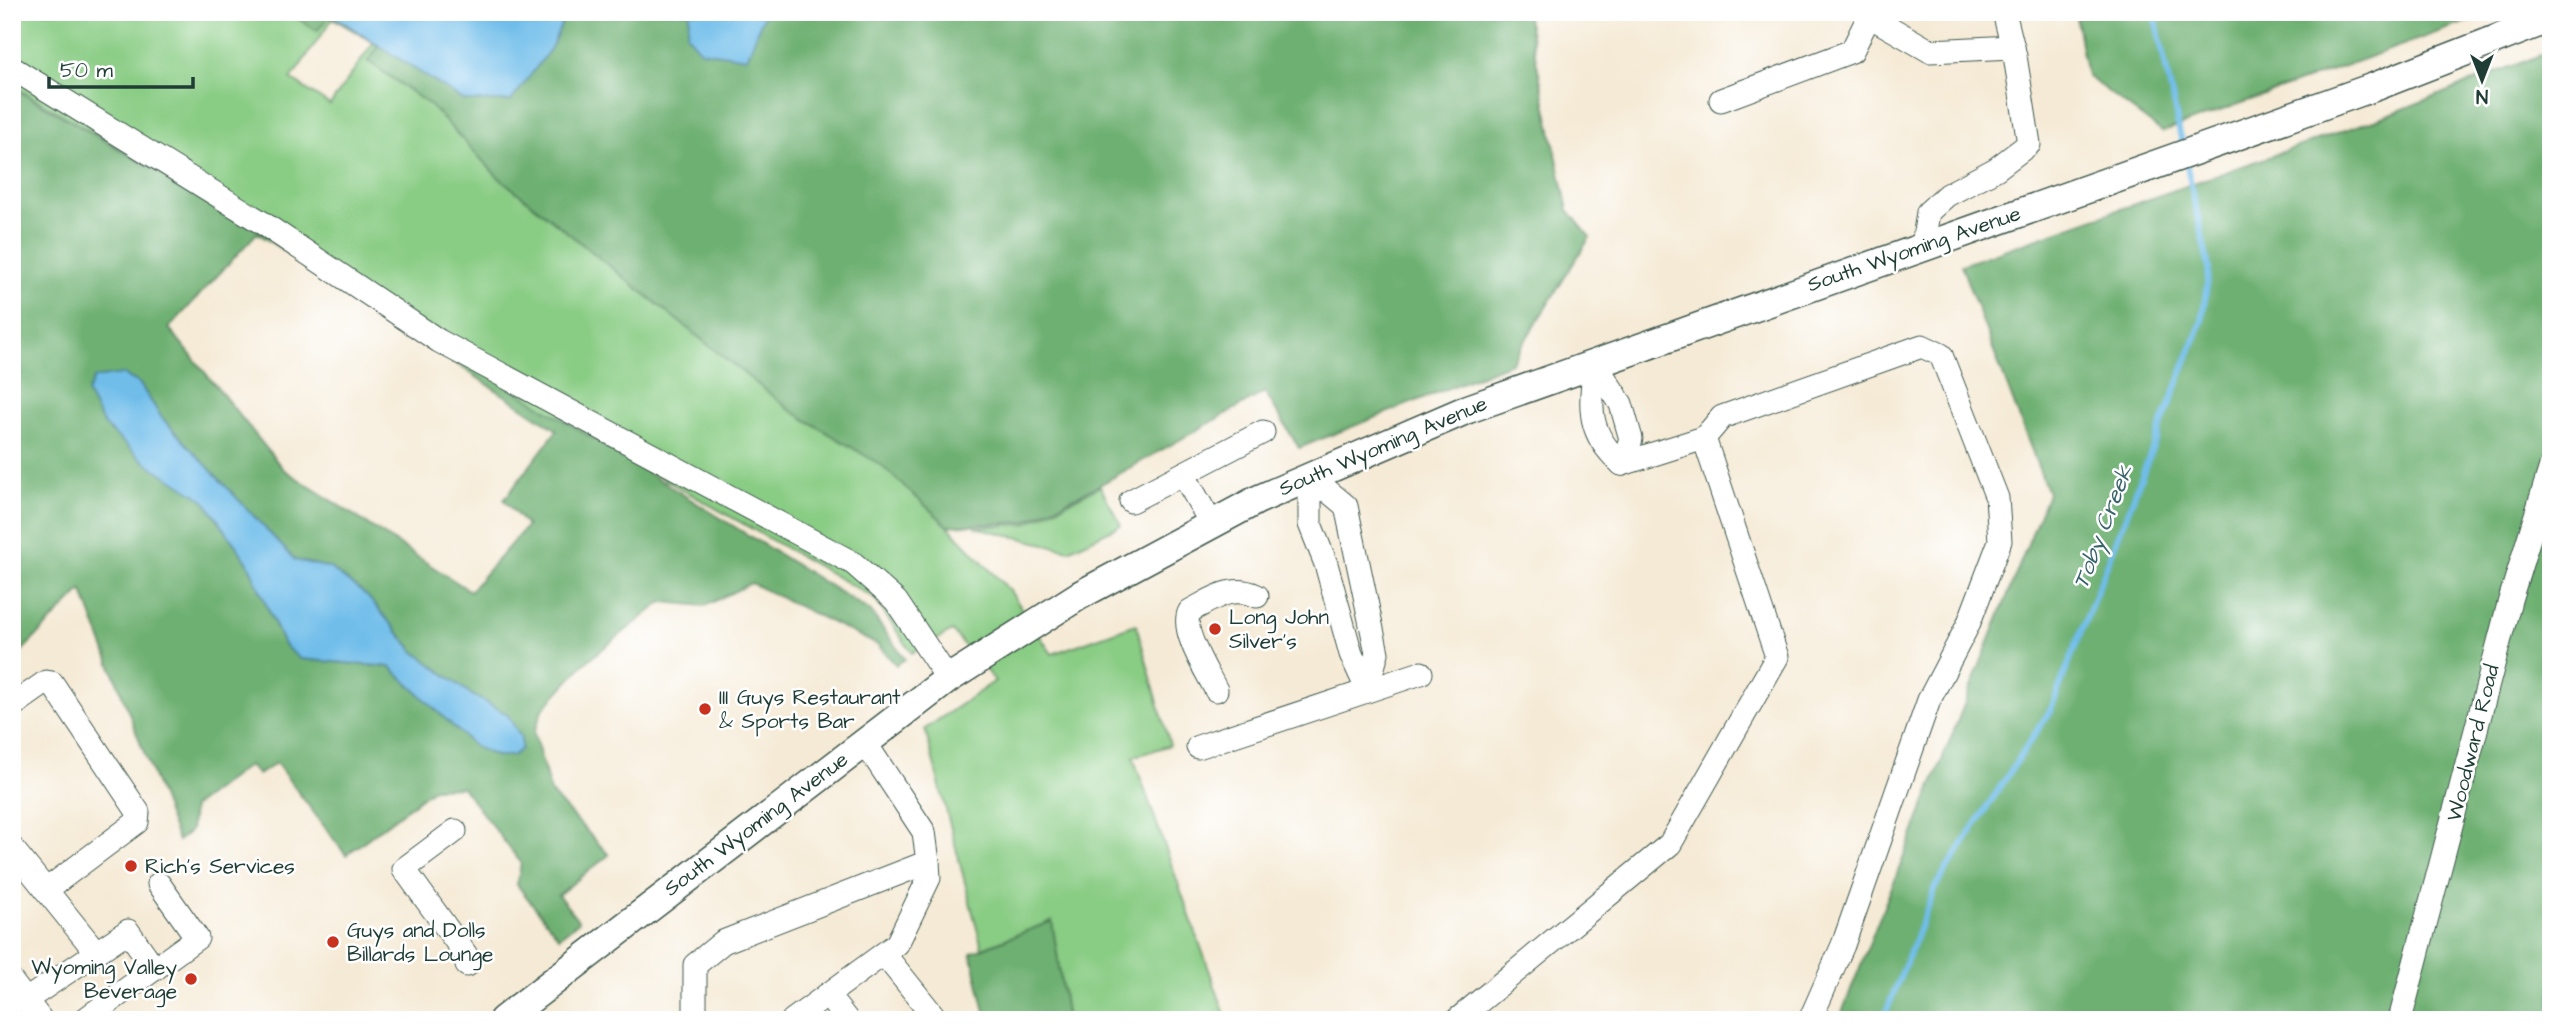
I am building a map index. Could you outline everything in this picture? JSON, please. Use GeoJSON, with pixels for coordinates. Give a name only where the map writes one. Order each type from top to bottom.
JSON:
{"type":"FeatureCollection","features":[{"type":"Feature","properties":{"kind":"main road","name":"South Wyoming Avenue"},"geometry":{"type":"LineString","coordinates":[[503,1020],[948,679],[1080,595],[1211,523],[1310,476],[1444,418],[2374,87],[2551,18]]}},
{"type":"Feature","properties":{"kind":"street"},"geometry":{"type":"LineString","coordinates":[[1923,246],[1927,212],[1947,195],[1996,169],[2029,144],[2013,47],[2004,12]]}},
{"type":"Feature","properties":{"kind":"street"},"geometry":{"type":"LineString","coordinates":[[1721,100],[1852,51],[1871,15],[1930,51],[2013,47]]}},
{"type":"Feature","properties":{"kind":"street"},"geometry":{"type":"LineString","coordinates":[[12,68],[261,222],[439,341],[853,563],[896,601],[948,679]]}},
{"type":"Feature","properties":{"kind":"street"},"geometry":{"type":"LineString","coordinates":[[1595,363],[1621,404],[1631,439],[1622,464],[1704,438],[1722,418],[1922,346],[1934,349],[1941,355],[1997,498],[2000,541],[1997,556],[1968,625],[1929,700],[1843,945],[1810,1020]]}},
{"type":"Feature","properties":{"kind":"street"},"geometry":{"type":"LineString","coordinates":[[1131,501],[1263,432]]}},
{"type":"Feature","properties":{"kind":"street"},"geometry":{"type":"LineString","coordinates":[[1457,1020],[1670,844],[1777,657],[1704,438]]}},
{"type":"Feature","properties":{"kind":"street","name":"Woodward Road"},"geometry":{"type":"LineString","coordinates":[[2400,1020],[2510,600],[2551,467]]}},
{"type":"Feature","properties":{"kind":"street"},"geometry":{"type":"LineString","coordinates":[[1183,474],[1211,523]]}},
{"type":"Feature","properties":{"kind":"street"},"geometry":{"type":"LineString","coordinates":[[1310,476],[1310,524],[1326,564],[1351,654],[1367,690]]}},
{"type":"Feature","properties":{"kind":"street"},"geometry":{"type":"LineString","coordinates":[[1310,476],[1346,506],[1377,653],[1367,690]]}},
{"type":"Feature","properties":{"kind":"street"},"geometry":{"type":"LineString","coordinates":[[1216,690],[1186,628],[1186,617],[1190,611],[1230,590],[1245,590],[1257,596]]}},
{"type":"Feature","properties":{"kind":"street"},"geometry":{"type":"LineString","coordinates":[[1198,747],[1421,673]]}},
{"type":"Feature","properties":{"kind":"street"},"geometry":{"type":"LineString","coordinates":[[12,706],[46,682],[52,683],[138,812],[137,822],[46,890]]}},
{"type":"Feature","properties":{"kind":"street"},"geometry":{"type":"LineString","coordinates":[[793,1020],[897,944],[929,878],[924,832],[864,741]]}},
{"type":"Feature","properties":{"kind":"street"},"geometry":{"type":"LineString","coordinates":[[456,831],[404,869],[466,955],[467,965]]}},
{"type":"Feature","properties":{"kind":"street"},"geometry":{"type":"LineString","coordinates":[[12,849],[96,952]]}},
{"type":"Feature","properties":{"kind":"street"},"geometry":{"type":"LineString","coordinates":[[695,1020],[695,965],[723,942],[928,862]]}},
{"type":"Feature","properties":{"kind":"street"},"geometry":{"type":"LineString","coordinates":[[84,1020],[155,969],[206,939],[159,884]]}},
{"type":"Feature","properties":{"kind":"street"},"geometry":{"type":"LineString","coordinates":[[41,1020],[19,991],[96,952],[128,931],[155,969]]}},
{"type":"Feature","properties":{"kind":"street"},"geometry":{"type":"LineString","coordinates":[[884,954],[937,1020]]}},
{"type":"Feature","properties":{"kind":"street"},"geometry":{"type":"LineString","coordinates":[[827,995],[847,1020]]}},
{"type":"Feature","properties":{"kind":"green space"},"geometry":{"type":"Polygon","coordinates":[[[12,12],[288,12],[317,31],[328,16],[333,18],[291,79],[330,105],[373,43],[379,46],[368,61],[431,106],[497,176],[790,410],[881,465],[948,526],[1010,591],[1052,654],[1136,624],[1170,745],[1133,757],[1227,1020],[1067,1020],[1052,921],[982,948],[925,729],[995,681],[952,631],[912,653],[874,598],[551,415],[264,233],[12,85],[12,12]]]}},
{"type":"Feature","properties":{"kind":"green space"},"geometry":{"type":"Polygon","coordinates":[[[288,12],[1526,12],[1568,210],[1590,237],[1511,363],[1299,448],[1265,392],[1101,484],[1025,522],[948,526],[881,465],[790,410],[497,176],[431,106],[368,61],[379,46],[329,16],[317,31],[288,12]]]}},
{"type":"Feature","properties":{"kind":"green space"},"geometry":{"type":"Polygon","coordinates":[[[2075,12],[2494,12],[2162,132],[2087,76],[2075,12]]]}},
{"type":"Feature","properties":{"kind":"green space"},"geometry":{"type":"Polygon","coordinates":[[[2551,51],[2551,1020],[1839,1020],[2048,493],[1961,265],[2385,116],[2551,51]]]}},
{"type":"Feature","properties":{"kind":"green space"},"geometry":{"type":"Polygon","coordinates":[[[12,87],[261,232],[870,611],[905,659],[896,665],[878,645],[751,583],[705,606],[662,602],[586,662],[542,710],[534,733],[551,793],[609,855],[558,895],[579,921],[559,937],[517,885],[521,863],[462,787],[434,788],[346,855],[276,763],[258,775],[249,765],[193,807],[191,830],[178,841],[82,590],[12,661],[12,87]],[[257,233],[169,328],[283,469],[470,591],[527,526],[504,500],[557,430],[257,233]],[[139,383],[204,500],[248,563],[284,645],[300,659],[391,667],[475,747],[496,756],[507,714],[472,695],[414,651],[367,596],[330,568],[295,560],[162,418],[139,383]]]}},
{"type":"Feature","properties":{"kind":"green space"},"geometry":{"type":"Polygon","coordinates":[[[1100,486],[1121,525],[1069,550],[975,527],[1026,524],[1100,486]]]}},
{"type":"Feature","properties":{"kind":"green space"},"geometry":{"type":"Polygon","coordinates":[[[1052,921],[1067,1020],[987,1020],[971,953],[1052,921]]]}},
{"type":"Feature","properties":{"kind":"water"},"geometry":{"type":"Polygon","coordinates":[[[328,12],[556,12],[562,23],[551,48],[511,101],[464,101],[328,12]]]}},
{"type":"Feature","properties":{"kind":"water"},"geometry":{"type":"Polygon","coordinates":[[[690,12],[765,12],[747,58],[701,51],[687,35],[690,12]]]}},
{"type":"Feature","properties":{"kind":"water"},"geometry":{"type":"Polygon","coordinates":[[[122,374],[139,383],[162,418],[295,560],[330,568],[367,596],[414,651],[472,695],[507,714],[521,738],[521,749],[512,756],[496,756],[475,747],[391,667],[300,659],[284,645],[248,563],[204,500],[146,463],[104,425],[87,393],[94,378],[122,374]]]}},
{"type":"Feature","properties":{"kind":"waterway","name":"Toby Creek"},"geometry":{"type":"LineString","coordinates":[[2154,12],[2183,148]]}},
{"type":"Feature","properties":{"kind":"waterway","name":"Toby Creek"},"geometry":{"type":"LineString","coordinates":[[1883,1020],[1937,884],[2051,709],[2202,321],[2209,268],[2186,162]]}},
{"type":"Feature","properties":{"kind":"place","name":"Long John Silver's"},"geometry":{"type":"Point","coordinates":[1215,629]}},
{"type":"Feature","properties":{"kind":"place","name":"III Guys Restaurant & Sports Bar"},"geometry":{"type":"Point","coordinates":[705,709]}},
{"type":"Feature","properties":{"kind":"place","name":"Rich's Services"},"geometry":{"type":"Point","coordinates":[131,866]}},
{"type":"Feature","properties":{"kind":"place","name":"Guys and Dolls Billards Lounge"},"geometry":{"type":"Point","coordinates":[333,942]}},
{"type":"Feature","properties":{"kind":"place","name":"Wyoming Valley Beverage"},"geometry":{"type":"Point","coordinates":[191,979]}}]}
